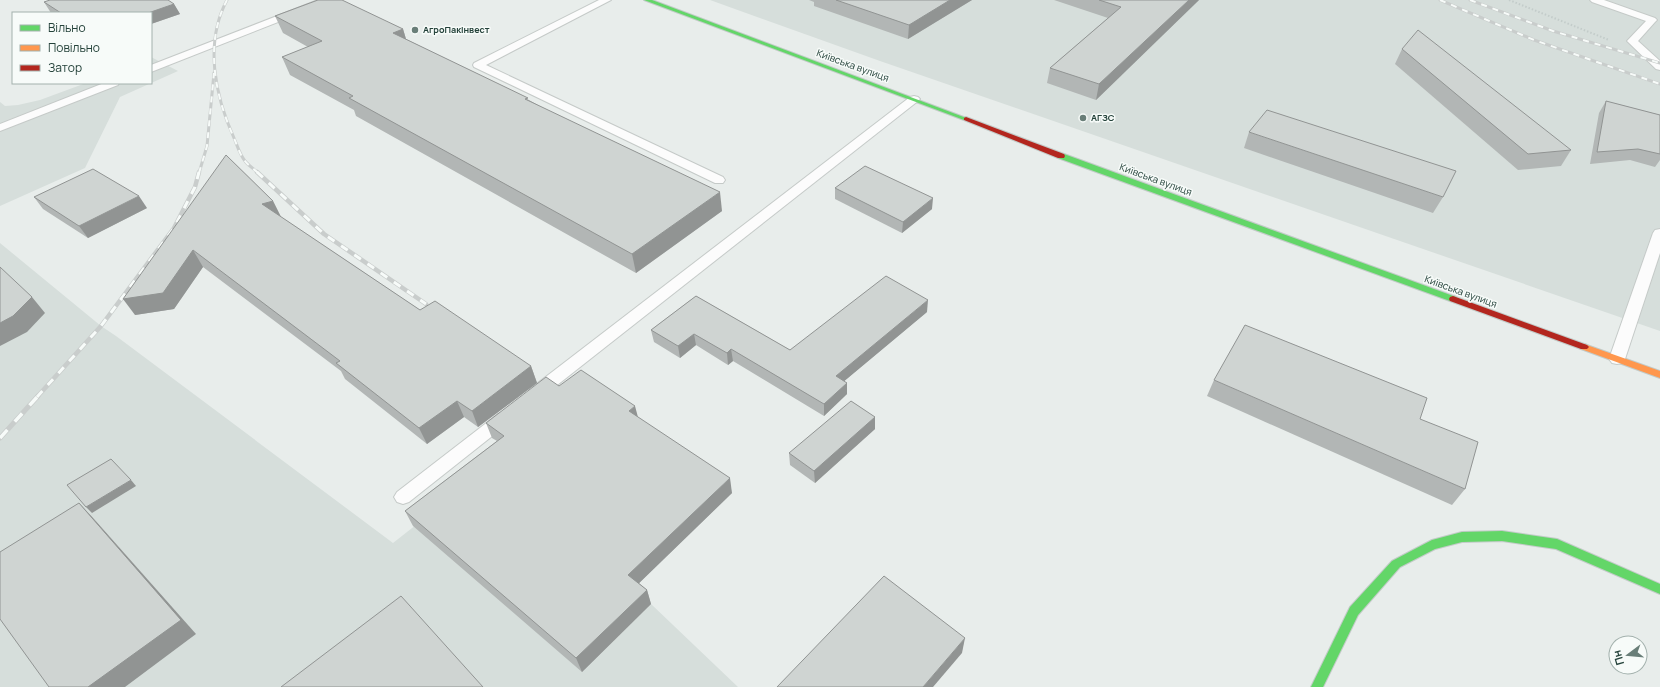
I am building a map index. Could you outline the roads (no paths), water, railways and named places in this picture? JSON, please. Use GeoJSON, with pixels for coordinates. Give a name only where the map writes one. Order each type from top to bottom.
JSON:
{"type":"FeatureCollection","features":[{"type":"Feature","properties":{"kind":"main road","name":"Київська вулиця"},"geometry":{"type":"LineString","coordinates":[[647,0],[914,99],[1080,163],[1660,375]]}},
{"type":"Feature","properties":{"kind":"main road"},"geometry":{"type":"LineString","coordinates":[[1317,687],[1354,611],[1396,564],[1432,545],[1462,537],[1502,536],[1557,544],[1660,589]]}},
{"type":"Feature","properties":{"kind":"lane"},"geometry":{"type":"LineString","coordinates":[[152,69],[326,0]]}},
{"type":"Feature","properties":{"kind":"lane"},"geometry":{"type":"LineString","coordinates":[[606,0],[478,65],[719,180]]}},
{"type":"Feature","properties":{"kind":"lane"},"geometry":{"type":"LineString","coordinates":[[1595,0],[1652,20],[1632,41],[1660,67]]}},
{"type":"Feature","properties":{"kind":"lane"},"geometry":{"type":"LineString","coordinates":[[0,128],[111,84]]}},
{"type":"Feature","properties":{"kind":"lane"},"geometry":{"type":"LineString","coordinates":[[403,497],[914,99]]}},
{"type":"Feature","properties":{"kind":"lane"},"geometry":{"type":"LineString","coordinates":[[1616,359],[1660,233]]}},
{"type":"Feature","properties":{"kind":"railway"},"geometry":{"type":"LineString","coordinates":[[227,0],[220,17],[214,51],[217,87],[227,122],[240,153],[243,159],[258,173]]}},
{"type":"Feature","properties":{"kind":"railway"},"geometry":{"type":"LineString","coordinates":[[1440,0],[1534,40],[1660,84]]}},
{"type":"Feature","properties":{"kind":"railway"},"geometry":{"type":"LineString","coordinates":[[1470,0],[1553,31],[1660,63]]}},
{"type":"Feature","properties":{"kind":"railway"},"geometry":{"type":"LineString","coordinates":[[199,173],[207,146],[214,73]]}},
{"type":"Feature","properties":{"kind":"railway"},"geometry":{"type":"LineString","coordinates":[[37,397],[101,326],[174,228],[195,187],[199,172]]}},
{"type":"Feature","properties":{"kind":"railway"},"geometry":{"type":"LineString","coordinates":[[257,172],[324,234],[426,304]]}},
{"type":"Feature","properties":{"kind":"railway"},"geometry":{"type":"LineString","coordinates":[[0,438],[38,396]]}},
{"type":"Feature","properties":{"kind":"place","name":"АгроПакІнвест"},"geometry":{"type":"Point","coordinates":[415,30]}},
{"type":"Feature","properties":{"kind":"place","name":"АГЗС"},"geometry":{"type":"Point","coordinates":[1083,118]}}]}
